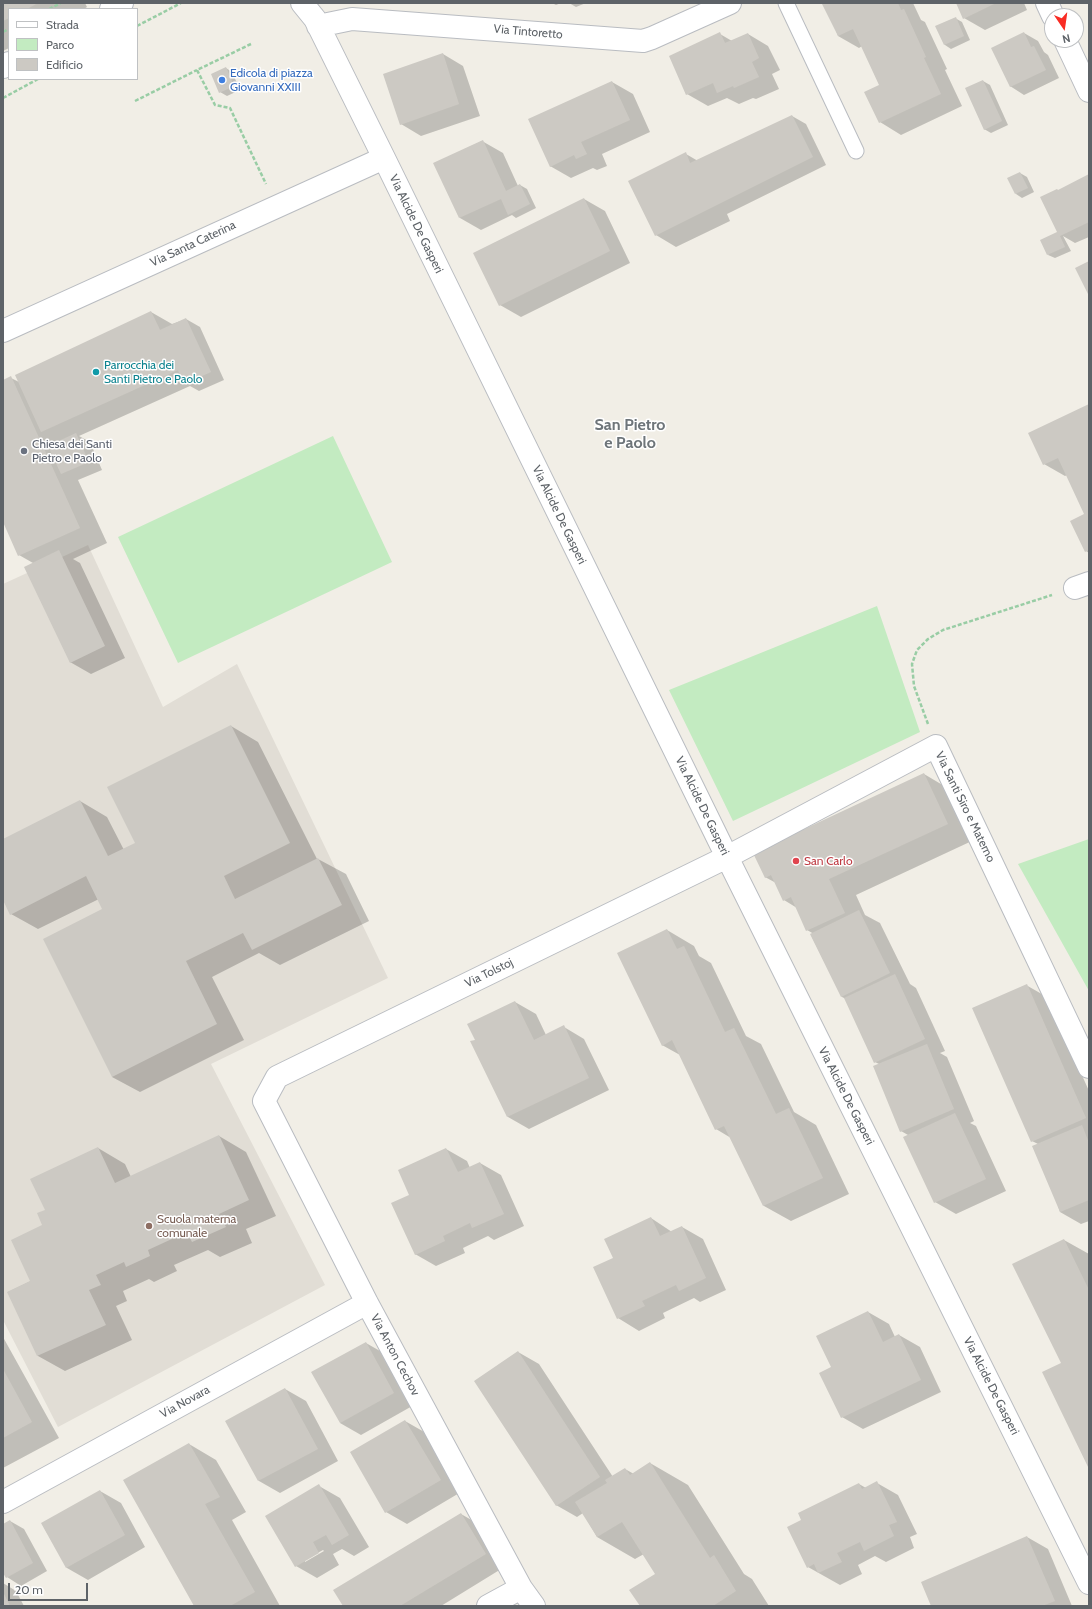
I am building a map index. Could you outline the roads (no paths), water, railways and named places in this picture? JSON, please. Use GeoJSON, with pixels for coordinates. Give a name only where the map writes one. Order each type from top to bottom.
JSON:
{"type":"FeatureCollection","features":[{"type":"Feature","properties":{"kind":"street"},"geometry":{"type":"LineString","coordinates":[[112,8],[122,3]]}},
{"type":"Feature","properties":{"kind":"street","name":"Via Tintoretto"},"geometry":{"type":"LineString","coordinates":[[311,13],[352,19],[643,41],[730,3]]}},
{"type":"Feature","properties":{"kind":"street","name":"Via Alcide De Gasperi"},"geometry":{"type":"LineString","coordinates":[[311,13],[384,158],[727,857],[1089,1583]]}},
{"type":"Feature","properties":{"kind":"street"},"geometry":{"type":"LineString","coordinates":[[1069,48],[1089,91]]}},
{"type":"Feature","properties":{"kind":"street","name":"Via Santa Caterina"},"geometry":{"type":"LineString","coordinates":[[3,331],[384,158]]}},
{"type":"Feature","properties":{"kind":"street","name":"Via Santi Siro e Materno"},"geometry":{"type":"LineString","coordinates":[[727,857],[936,746],[1088,1061]]}},
{"type":"Feature","properties":{"kind":"street","name":"Via Tolstoj"},"geometry":{"type":"LineString","coordinates":[[264,1101],[277,1077],[727,857]]}},
{"type":"Feature","properties":{"kind":"street","name":"Via Anton Cechov"},"geometry":{"type":"LineString","coordinates":[[264,1101],[367,1303],[520,1588],[534,1606]]}},
{"type":"Feature","properties":{"kind":"street","name":"Via Novara"},"geometry":{"type":"LineString","coordinates":[[3,1502],[367,1303]]}},
{"type":"Feature","properties":{"kind":"street"},"geometry":{"type":"LineString","coordinates":[[488,1606],[520,1588]]}},
{"type":"Feature","properties":{"kind":"lane"},"geometry":{"type":"LineString","coordinates":[[786,3],[856,151]]}},
{"type":"Feature","properties":{"kind":"place","name":"Edicola di piazza Giovanni XXIII"},"geometry":{"type":"Point","coordinates":[222,80]}},
{"type":"Feature","properties":{"kind":"place","name":"Parrocchia dei Santi Pietro e Paolo"},"geometry":{"type":"Point","coordinates":[96,372]}},
{"type":"Feature","properties":{"kind":"place","name":"Chiesa dei Santi Pietro e Paolo"},"geometry":{"type":"Point","coordinates":[24,451]}},
{"type":"Feature","properties":{"kind":"place","name":"San Carlo"},"geometry":{"type":"Point","coordinates":[796,861]}},
{"type":"Feature","properties":{"kind":"place","name":"Scuola materna comunale"},"geometry":{"type":"Point","coordinates":[149,1226]}},
{"type":"Feature","properties":{"kind":"district","name":"San Pietro e Paolo"},"geometry":{"type":"Point","coordinates":[630,434]}}]}
